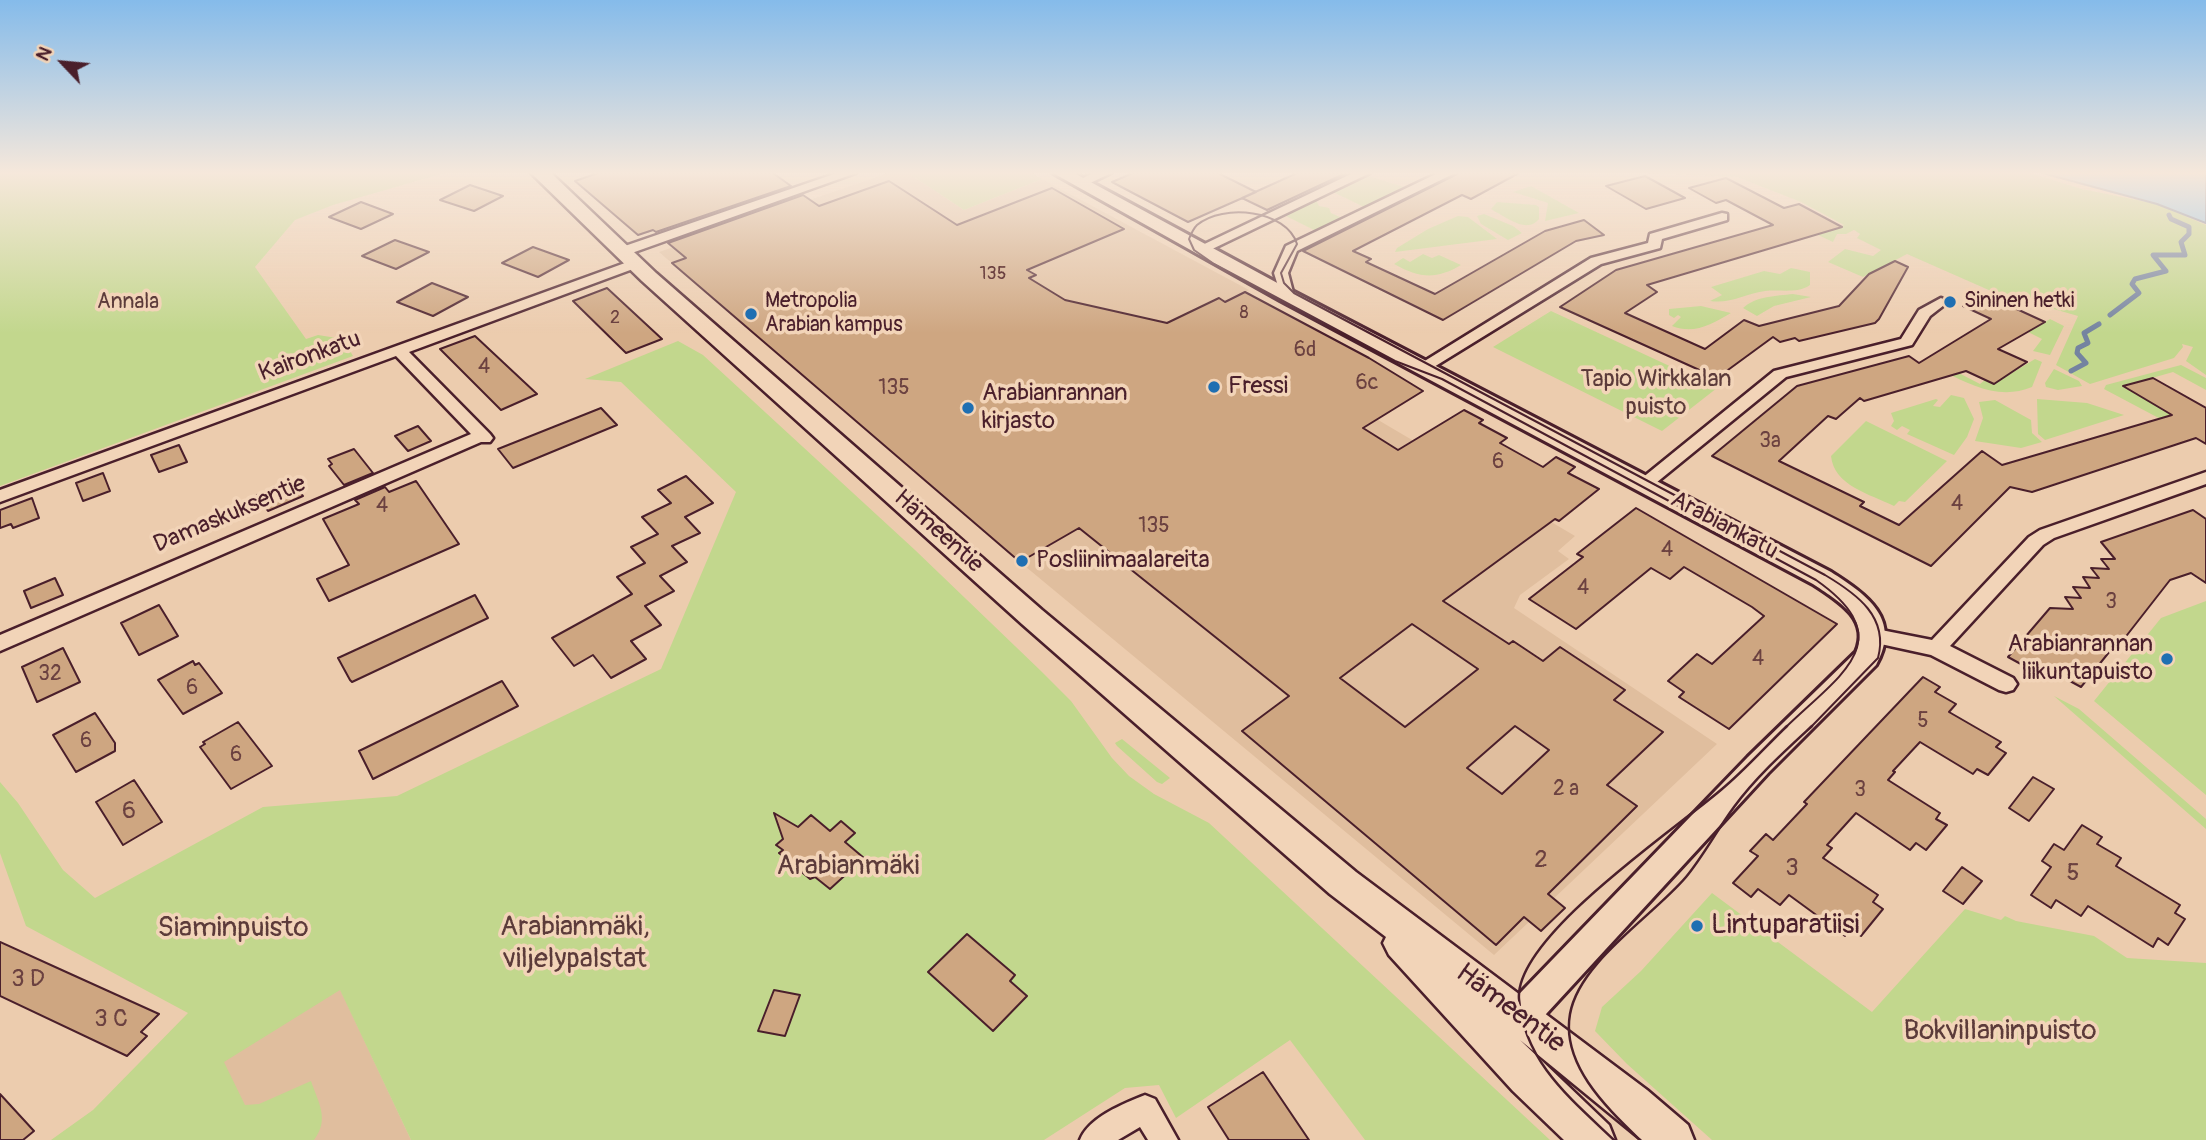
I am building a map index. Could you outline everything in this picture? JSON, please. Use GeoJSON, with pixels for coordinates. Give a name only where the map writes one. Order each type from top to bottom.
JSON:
{"type":"FeatureCollection","features":[{"type":"Feature","properties":{"kind":"main road","name":"Hämeentie"},"geometry":{"type":"LineString","coordinates":[[597,226],[1032,617],[1343,883],[1508,1029],[1633,1104],[1672,1140]]}},
{"type":"Feature","properties":{"kind":"main road","name":"Hämeentie"},"geometry":{"type":"LineString","coordinates":[[1508,1029],[1594,1140]]}},
{"type":"Feature","properties":{"kind":"street","name":"Kaironkatu"},"geometry":{"type":"LineString","coordinates":[[0,496],[399,350],[711,226]]}},
{"type":"Feature","properties":{"kind":"street","name":"Arabiankatu"},"geometry":{"type":"LineString","coordinates":[[1159,226],[1830,583],[1865,611],[1876,636]]}},
{"type":"Feature","properties":{"kind":"street"},"geometry":{"type":"LineString","coordinates":[[1201,249],[1250,226]]}},
{"type":"Feature","properties":{"kind":"street"},"geometry":{"type":"LineString","coordinates":[[1287,296],[1281,273],[1291,249],[1338,226]]}},
{"type":"Feature","properties":{"kind":"street"},"geometry":{"type":"LineString","coordinates":[[1423,367],[1596,261],[1655,245],[1654,237],[1691,226]]}},
{"type":"Feature","properties":{"kind":"street"},"geometry":{"type":"LineString","coordinates":[[1645,483],[1780,374],[1907,342],[1924,313],[1941,302]]}},
{"type":"Feature","properties":{"kind":"street","name":"Damaskuksentie"},"geometry":{"type":"LineString","coordinates":[[0,643],[482,437],[399,350]]}},
{"type":"Feature","properties":{"kind":"street"},"geometry":{"type":"LineString","coordinates":[[1936,648],[2036,541],[2047,534],[2206,478]]}},
{"type":"Feature","properties":{"kind":"street"},"geometry":{"type":"LineString","coordinates":[[1508,1029],[1758,765],[1867,658],[1876,636],[1936,648],[2006,684]]}},
{"type":"Feature","properties":{"kind":"street"},"geometry":{"type":"LineString","coordinates":[[1094,1140],[1121,1121],[1145,1110],[1164,1140]]}},
{"type":"Feature","properties":{"kind":"shaded area"},"geometry":{"type":"Polygon","coordinates":[[[734,226],[1130,226],[1249,290],[1225,302],[1219,298],[1200,315],[1575,536],[1558,551],[1569,559],[1520,595],[1514,608],[1717,744],[1494,955],[1020,562],[659,252],[734,226]]]}},
{"type":"Feature","properties":{"kind":"shaded area"},"geometry":{"type":"Polygon","coordinates":[[[333,974],[411,1140],[101,1140],[333,974]]]}},
{"type":"Feature","properties":{"kind":"green space","name":"Annala"},"geometry":{"type":"Polygon","coordinates":[[[0,226],[290,226],[255,267],[306,339],[318,335],[343,339],[353,356],[0,486],[0,226]]]}},
{"type":"Feature","properties":{"kind":"green space"},"geometry":{"type":"Polygon","coordinates":[[[1306,226],[1326,226],[1316,231],[1306,226]]]}},
{"type":"Feature","properties":{"kind":"green space"},"geometry":{"type":"Polygon","coordinates":[[[1434,226],[1480,226],[1497,239],[1395,252],[1397,248],[1434,226]]]}},
{"type":"Feature","properties":{"kind":"green space"},"geometry":{"type":"Polygon","coordinates":[[[1485,226],[1513,226],[1522,233],[1508,240],[1485,226]]]}},
{"type":"Feature","properties":{"kind":"green space"},"geometry":{"type":"Polygon","coordinates":[[[1840,226],[2206,226],[2206,375],[2186,361],[2193,347],[2182,344],[2183,347],[2174,358],[2090,384],[2056,365],[2078,316],[1991,291],[1907,254],[1863,277],[1828,262],[1845,249],[1873,256],[1881,250],[1857,238],[1860,234],[1854,230],[1837,234],[1833,242],[1816,234],[1840,226]]]}},
{"type":"Feature","properties":{"kind":"green space"},"geometry":{"type":"Polygon","coordinates":[[[1423,254],[1432,258],[1439,255],[1461,265],[1444,273],[1428,275],[1394,264],[1403,258],[1410,262],[1423,254]]]}},
{"type":"Feature","properties":{"kind":"green space"},"geometry":{"type":"Polygon","coordinates":[[[1791,268],[1810,272],[1810,285],[1788,291],[1765,291],[1731,300],[1710,301],[1722,295],[1711,287],[1764,271],[1780,274],[1791,268]]]}},
{"type":"Feature","properties":{"kind":"green space"},"geometry":{"type":"Polygon","coordinates":[[[1793,294],[1811,297],[1774,306],[1757,316],[1743,308],[1760,299],[1793,294]]]}},
{"type":"Feature","properties":{"kind":"green space"},"geometry":{"type":"Polygon","coordinates":[[[1701,306],[1731,313],[1695,329],[1672,326],[1681,317],[1678,315],[1674,318],[1669,315],[1669,309],[1701,306]]]}},
{"type":"Feature","properties":{"kind":"green space","name":"Tapio Wirkkalan puisto"},"geometry":{"type":"Polygon","coordinates":[[[1551,311],[1717,388],[1662,431],[1493,347],[1551,311]]]}},
{"type":"Feature","properties":{"kind":"green space"},"geometry":{"type":"Polygon","coordinates":[[[2050,319],[2064,326],[2050,355],[2033,351],[2042,339],[2028,332],[2050,319]]]}},
{"type":"Feature","properties":{"kind":"green space","name":"Arabianmäki"},"geometry":{"type":"Polygon","coordinates":[[[678,341],[703,355],[915,550],[1041,671],[1071,701],[1112,758],[1129,776],[1154,794],[1209,823],[1550,1140],[1365,1140],[1290,1040],[1176,1118],[1159,1085],[1125,1088],[1044,1140],[411,1140],[340,990],[224,1062],[245,1105],[259,1104],[311,1081],[322,1118],[314,1140],[51,1140],[93,1110],[188,1013],[26,926],[0,853],[0,782],[18,803],[63,870],[95,898],[263,807],[397,796],[661,669],[736,492],[621,382],[585,379],[678,341]]]}},
{"type":"Feature","properties":{"kind":"green space"},"geometry":{"type":"Polygon","coordinates":[[[2035,359],[2042,362],[2032,387],[2020,391],[1987,390],[1945,372],[1951,369],[1980,384],[1985,380],[1994,384],[2035,359]]]}},
{"type":"Feature","properties":{"kind":"green space"},"geometry":{"type":"Polygon","coordinates":[[[2181,365],[2206,378],[2206,390],[2173,372],[2124,386],[2194,428],[2185,432],[2104,389],[2106,385],[2181,365]]]}},
{"type":"Feature","properties":{"kind":"green space"},"geometry":{"type":"Polygon","coordinates":[[[2054,369],[2079,381],[2082,386],[2058,390],[2046,387],[2045,383],[2054,369]]]}},
{"type":"Feature","properties":{"kind":"green space"},"geometry":{"type":"Polygon","coordinates":[[[1951,395],[1964,398],[1974,419],[1967,437],[1954,455],[1907,434],[1910,430],[1902,426],[1897,430],[1891,426],[1894,421],[1891,413],[1936,399],[1938,400],[1933,406],[1940,407],[1951,395]]]}},
{"type":"Feature","properties":{"kind":"green space"},"geometry":{"type":"Polygon","coordinates":[[[2037,399],[2087,403],[2124,415],[2045,440],[2038,434],[2037,399]]]}},
{"type":"Feature","properties":{"kind":"green space"},"geometry":{"type":"Polygon","coordinates":[[[1995,400],[2031,420],[2032,433],[2042,442],[2021,448],[1975,441],[1983,418],[1979,402],[1995,400]]]}},
{"type":"Feature","properties":{"kind":"green space"},"geometry":{"type":"Polygon","coordinates":[[[1866,421],[1947,461],[1905,502],[1899,501],[1894,506],[1864,493],[1839,475],[1831,456],[1866,421]]]}},
{"type":"Feature","properties":{"kind":"green space","name":"Arabianrannan liikuntapuisto"},"geometry":{"type":"Polygon","coordinates":[[[2206,601],[2206,795],[2094,701],[2161,618],[2206,601]]]}},
{"type":"Feature","properties":{"kind":"green space"},"geometry":{"type":"Polygon","coordinates":[[[2054,696],[2079,709],[2206,819],[2206,829],[2054,696]]]}},
{"type":"Feature","properties":{"kind":"green space"},"geometry":{"type":"Polygon","coordinates":[[[1122,739],[1170,778],[1162,784],[1157,782],[1117,746],[1115,743],[1122,739]]]}},
{"type":"Feature","properties":{"kind":"green space","name":"Bokvillaninpuisto"},"geometry":{"type":"Polygon","coordinates":[[[1712,893],[1872,1012],[1965,909],[2001,920],[2005,916],[2016,921],[2094,936],[2127,958],[2206,963],[2206,1140],[1712,1140],[1627,1064],[1595,1031],[1602,1007],[1641,971],[1712,893]]]}},
{"type":"Feature","properties":{"kind":"building"},"geometry":{"type":"Polygon","coordinates":[[[628,226],[673,226],[656,232],[653,230],[638,235],[628,226]]]}},
{"type":"Feature","properties":{"kind":"building"},"geometry":{"type":"Polygon","coordinates":[[[715,226],[1119,226],[1124,229],[1027,270],[1036,275],[1029,278],[1065,300],[1167,323],[1219,298],[1225,302],[1245,292],[1369,358],[1423,391],[1363,428],[1398,450],[1464,410],[1483,420],[1479,423],[1507,438],[1500,443],[1543,467],[1556,457],[1575,467],[1568,473],[1599,489],[1559,521],[1555,519],[1443,601],[1509,644],[1513,641],[1543,661],[1560,647],[1625,690],[1614,700],[1663,732],[1607,785],[1637,806],[1548,894],[1565,908],[1541,931],[1524,917],[1496,945],[1242,731],[1289,696],[1079,528],[1020,562],[672,263],[686,258],[668,243],[715,226]],[[1412,624],[1340,678],[1405,727],[1478,669],[1412,624]],[[1515,726],[1467,768],[1502,794],[1549,750],[1515,726]]]}},
{"type":"Feature","properties":{"kind":"building"},"geometry":{"type":"Polygon","coordinates":[[[1353,226],[1401,226],[1353,251],[1371,259],[1366,262],[1435,294],[1545,231],[1562,226],[1592,226],[1604,235],[1576,241],[1443,320],[1303,251],[1353,226]]]}},
{"type":"Feature","properties":{"kind":"building"},"geometry":{"type":"Polygon","coordinates":[[[1769,226],[1842,227],[1647,285],[1657,292],[1625,313],[1705,349],[1744,320],[1759,326],[1839,306],[1869,274],[1895,261],[1908,267],[1875,323],[1799,341],[1795,338],[1780,342],[1773,337],[1717,378],[1560,307],[1616,270],[1769,226]]]}},
{"type":"Feature","properties":{"kind":"building"},"geometry":{"type":"Polygon","coordinates":[[[395,240],[429,252],[396,269],[362,256],[395,240]]]}},
{"type":"Feature","properties":{"kind":"building"},"geometry":{"type":"Polygon","coordinates":[[[533,247],[569,260],[538,277],[502,263],[533,247]]]}},
{"type":"Feature","properties":{"kind":"building"},"geometry":{"type":"Polygon","coordinates":[[[432,283],[468,297],[433,316],[397,302],[432,283]]]}},
{"type":"Feature","properties":{"kind":"building"},"geometry":{"type":"Polygon","coordinates":[[[607,288],[662,339],[626,353],[573,301],[607,288]]]}},
{"type":"Feature","properties":{"kind":"building"},"geometry":{"type":"Polygon","coordinates":[[[1984,294],[2045,322],[1998,349],[2027,362],[1994,384],[1966,371],[1864,401],[1860,398],[1836,419],[1828,416],[1779,461],[1864,502],[1860,506],[1899,525],[1982,451],[2002,465],[2172,415],[2123,386],[2153,378],[2206,408],[2206,444],[2196,438],[2032,492],[2010,487],[1931,566],[1712,456],[1797,386],[1909,356],[1919,363],[1991,319],[1963,306],[1984,294]]]}},
{"type":"Feature","properties":{"kind":"building"},"geometry":{"type":"Polygon","coordinates":[[[475,336],[537,394],[501,410],[440,349],[475,336]]]}},
{"type":"Feature","properties":{"kind":"building"},"geometry":{"type":"Polygon","coordinates":[[[601,408],[617,425],[513,468],[498,449],[601,408]]]}},
{"type":"Feature","properties":{"kind":"building"},"geometry":{"type":"Polygon","coordinates":[[[418,426],[431,441],[408,451],[395,436],[418,426]]]}},
{"type":"Feature","properties":{"kind":"building"},"geometry":{"type":"Polygon","coordinates":[[[179,445],[187,462],[159,472],[151,455],[179,445]]]}},
{"type":"Feature","properties":{"kind":"building"},"geometry":{"type":"Polygon","coordinates":[[[354,449],[373,473],[344,485],[329,466],[332,464],[328,459],[354,449]]]}},
{"type":"Feature","properties":{"kind":"building"},"geometry":{"type":"Polygon","coordinates":[[[103,473],[110,491],[83,501],[76,483],[103,473]]]}},
{"type":"Feature","properties":{"kind":"building"},"geometry":{"type":"Polygon","coordinates":[[[686,476],[713,503],[685,517],[700,533],[672,546],[687,562],[660,576],[674,591],[645,606],[661,625],[631,641],[646,659],[611,678],[593,655],[574,666],[552,638],[632,594],[617,577],[645,563],[631,547],[658,534],[642,517],[671,503],[658,490],[686,476]]]}},
{"type":"Feature","properties":{"kind":"building"},"geometry":{"type":"Polygon","coordinates":[[[292,481],[303,496],[268,511],[257,495],[292,481]]]}},
{"type":"Feature","properties":{"kind":"building"},"geometry":{"type":"Polygon","coordinates":[[[416,481],[459,544],[329,601],[317,579],[349,565],[323,519],[359,504],[355,500],[385,487],[389,492],[416,481]]]}},
{"type":"Feature","properties":{"kind":"building"},"geometry":{"type":"Polygon","coordinates":[[[32,498],[39,518],[13,528],[11,524],[0,528],[0,510],[32,498]]]}},
{"type":"Feature","properties":{"kind":"building"},"geometry":{"type":"Polygon","coordinates":[[[1636,508],[1837,624],[1729,729],[1679,697],[1684,692],[1668,681],[1697,654],[1712,664],[1764,616],[1752,607],[1684,567],[1670,579],[1651,568],[1576,629],[1529,599],[1583,557],[1577,554],[1636,508]]]}},
{"type":"Feature","properties":{"kind":"building"},"geometry":{"type":"Polygon","coordinates":[[[2193,510],[2206,519],[2206,583],[2191,573],[2170,580],[2113,653],[2110,651],[2081,687],[2055,673],[2050,680],[2008,657],[2050,608],[2073,609],[2065,597],[2081,598],[2073,587],[2090,588],[2083,577],[2099,578],[2091,568],[2109,569],[2101,559],[2115,559],[2101,542],[2193,510]]]}},
{"type":"Feature","properties":{"kind":"building"},"geometry":{"type":"Polygon","coordinates":[[[55,578],[63,595],[31,608],[24,591],[55,578]]]}},
{"type":"Feature","properties":{"kind":"building"},"geometry":{"type":"Polygon","coordinates":[[[475,595],[488,618],[352,682],[350,680],[338,658],[475,595]]]}},
{"type":"Feature","properties":{"kind":"building"},"geometry":{"type":"Polygon","coordinates":[[[159,605],[178,636],[139,655],[121,623],[159,605]]]}},
{"type":"Feature","properties":{"kind":"building"},"geometry":{"type":"Polygon","coordinates":[[[63,648],[80,682],[37,702],[22,667],[63,648]]]}},
{"type":"Feature","properties":{"kind":"building"},"geometry":{"type":"Polygon","coordinates":[[[193,661],[195,665],[199,663],[222,693],[183,714],[158,680],[193,661]]]}},
{"type":"Feature","properties":{"kind":"building"},"geometry":{"type":"Polygon","coordinates":[[[1923,677],[1940,687],[1935,692],[1956,704],[1949,712],[2001,742],[1996,747],[2006,753],[1988,775],[1977,769],[1973,774],[1920,742],[1893,771],[1895,772],[1888,780],[1940,813],[1936,819],[1947,825],[1926,850],[1916,843],[1910,850],[1856,813],[1827,845],[1832,848],[1823,858],[1878,895],[1873,902],[1883,909],[1861,936],[1850,929],[1845,936],[1789,895],[1780,905],[1758,889],[1751,897],[1733,883],[1758,856],[1750,851],[1766,834],[1773,840],[1807,804],[1804,802],[1923,677]]]}},
{"type":"Feature","properties":{"kind":"building"},"geometry":{"type":"Polygon","coordinates":[[[502,681],[518,706],[373,779],[359,751],[502,681]]]}},
{"type":"Feature","properties":{"kind":"building"},"geometry":{"type":"Polygon","coordinates":[[[95,713],[115,743],[115,751],[76,772],[53,735],[95,713]]]}},
{"type":"Feature","properties":{"kind":"building"},"geometry":{"type":"Polygon","coordinates":[[[238,722],[272,766],[231,789],[200,747],[205,744],[203,742],[238,722]]]}},
{"type":"Feature","properties":{"kind":"building"},"geometry":{"type":"Polygon","coordinates":[[[2033,777],[2054,789],[2029,821],[2009,808],[2033,777]]]}},
{"type":"Feature","properties":{"kind":"building"},"geometry":{"type":"Polygon","coordinates":[[[134,780],[162,822],[123,845],[96,802],[134,780]]]}},
{"type":"Feature","properties":{"kind":"building"},"geometry":{"type":"Polygon","coordinates":[[[774,813],[798,827],[811,815],[830,831],[841,821],[855,833],[845,842],[864,858],[830,889],[815,877],[810,879],[779,853],[783,850],[776,845],[783,839],[774,813]]]}},
{"type":"Feature","properties":{"kind":"building"},"geometry":{"type":"Polygon","coordinates":[[[2082,825],[2102,837],[2097,844],[2121,858],[2116,866],[2180,905],[2175,913],[2185,919],[2168,945],[2158,938],[2153,947],[2088,906],[2081,916],[2056,900],[2051,908],[2031,895],[2051,867],[2042,861],[2054,844],[2064,850],[2082,825]]]}},
{"type":"Feature","properties":{"kind":"building"},"geometry":{"type":"Polygon","coordinates":[[[1962,867],[1982,881],[1963,904],[1943,891],[1962,867]]]}},
{"type":"Feature","properties":{"kind":"building"},"geometry":{"type":"Polygon","coordinates":[[[967,934],[1015,975],[1010,981],[1027,996],[993,1031],[928,972],[967,934]]]}},
{"type":"Feature","properties":{"kind":"building"},"geometry":{"type":"Polygon","coordinates":[[[0,942],[159,1014],[141,1032],[147,1036],[127,1056],[0,996],[0,942]]]}},
{"type":"Feature","properties":{"kind":"building"},"geometry":{"type":"Polygon","coordinates":[[[774,990],[800,995],[785,1036],[758,1031],[774,990]]]}},
{"type":"Feature","properties":{"kind":"building"},"geometry":{"type":"Polygon","coordinates":[[[1263,1072],[1309,1140],[1229,1140],[1208,1107],[1263,1072]]]}},
{"type":"Feature","properties":{"kind":"building"},"geometry":{"type":"Polygon","coordinates":[[[0,1094],[34,1131],[23,1140],[0,1140],[0,1094]]]}},
{"type":"Feature","properties":{"kind":"waterway"},"geometry":{"type":"LineString","coordinates":[[2110,315],[2139,293],[2132,284],[2135,279],[2166,271],[2153,255],[2185,255],[2181,242],[2189,234],[2187,226]]}},
{"type":"Feature","properties":{"kind":"waterway"},"geometry":{"type":"LineString","coordinates":[[2071,371],[2086,363],[2077,353],[2078,348],[2088,343],[2084,333],[2099,324]]}},
{"type":"Feature","properties":{"kind":"tram line"},"geometry":{"type":"LineString","coordinates":[[1196,226],[1189,239],[1194,250],[1214,264],[1395,361],[1442,379],[1816,580],[1842,602],[1855,622],[1858,640],[1853,657],[1824,692],[1785,728]]}},
{"type":"Feature","properties":{"kind":"tram line"},"geometry":{"type":"LineString","coordinates":[[1283,226],[1297,244],[1281,273],[1284,283],[1294,293],[1825,575],[1859,599],[1868,608],[1879,630],[1878,658],[1811,727]]}},
{"type":"Feature","properties":{"kind":"tram line"},"geometry":{"type":"LineString","coordinates":[[1614,1140],[1552,1078],[1530,1042],[1519,999],[1524,974],[1542,946],[1569,916],[1602,885],[1730,782],[1787,726]]}},
{"type":"Feature","properties":{"kind":"tram line"},"geometry":{"type":"LineString","coordinates":[[1640,1140],[1601,1100],[1579,1068],[1569,1033],[1570,1014],[1576,995],[1602,958],[1686,877],[1752,785],[1811,727]]}},
{"type":"Feature","properties":{"kind":"place","name":"Sininen hetki"},"geometry":{"type":"Point","coordinates":[1950,302]}},
{"type":"Feature","properties":{"kind":"place","name":"Metropolia Arabian kampus"},"geometry":{"type":"Point","coordinates":[751,314]}},
{"type":"Feature","properties":{"kind":"place","name":"Fressi"},"geometry":{"type":"Point","coordinates":[1214,387]}},
{"type":"Feature","properties":{"kind":"place","name":"Arabianrannan kirjasto"},"geometry":{"type":"Point","coordinates":[968,408]}},
{"type":"Feature","properties":{"kind":"place","name":"Posliinimaalareita"},"geometry":{"type":"Point","coordinates":[1022,561]}},
{"type":"Feature","properties":{"kind":"place","name":"Arabianrannan liikuntapuisto"},"geometry":{"type":"Point","coordinates":[2167,659]}},
{"type":"Feature","properties":{"kind":"place","name":"Lintuparatiisi"},"geometry":{"type":"Point","coordinates":[1697,926]}},
{"type":"Feature","properties":{"kind":"park label","name":"Siaminpuisto"},"geometry":{"type":"Point","coordinates":[233,929]}},
{"type":"Feature","properties":{"kind":"park label","name":"Arabianmäki, viljelypalstat"},"geometry":{"type":"Point","coordinates":[575,944]}}]}
